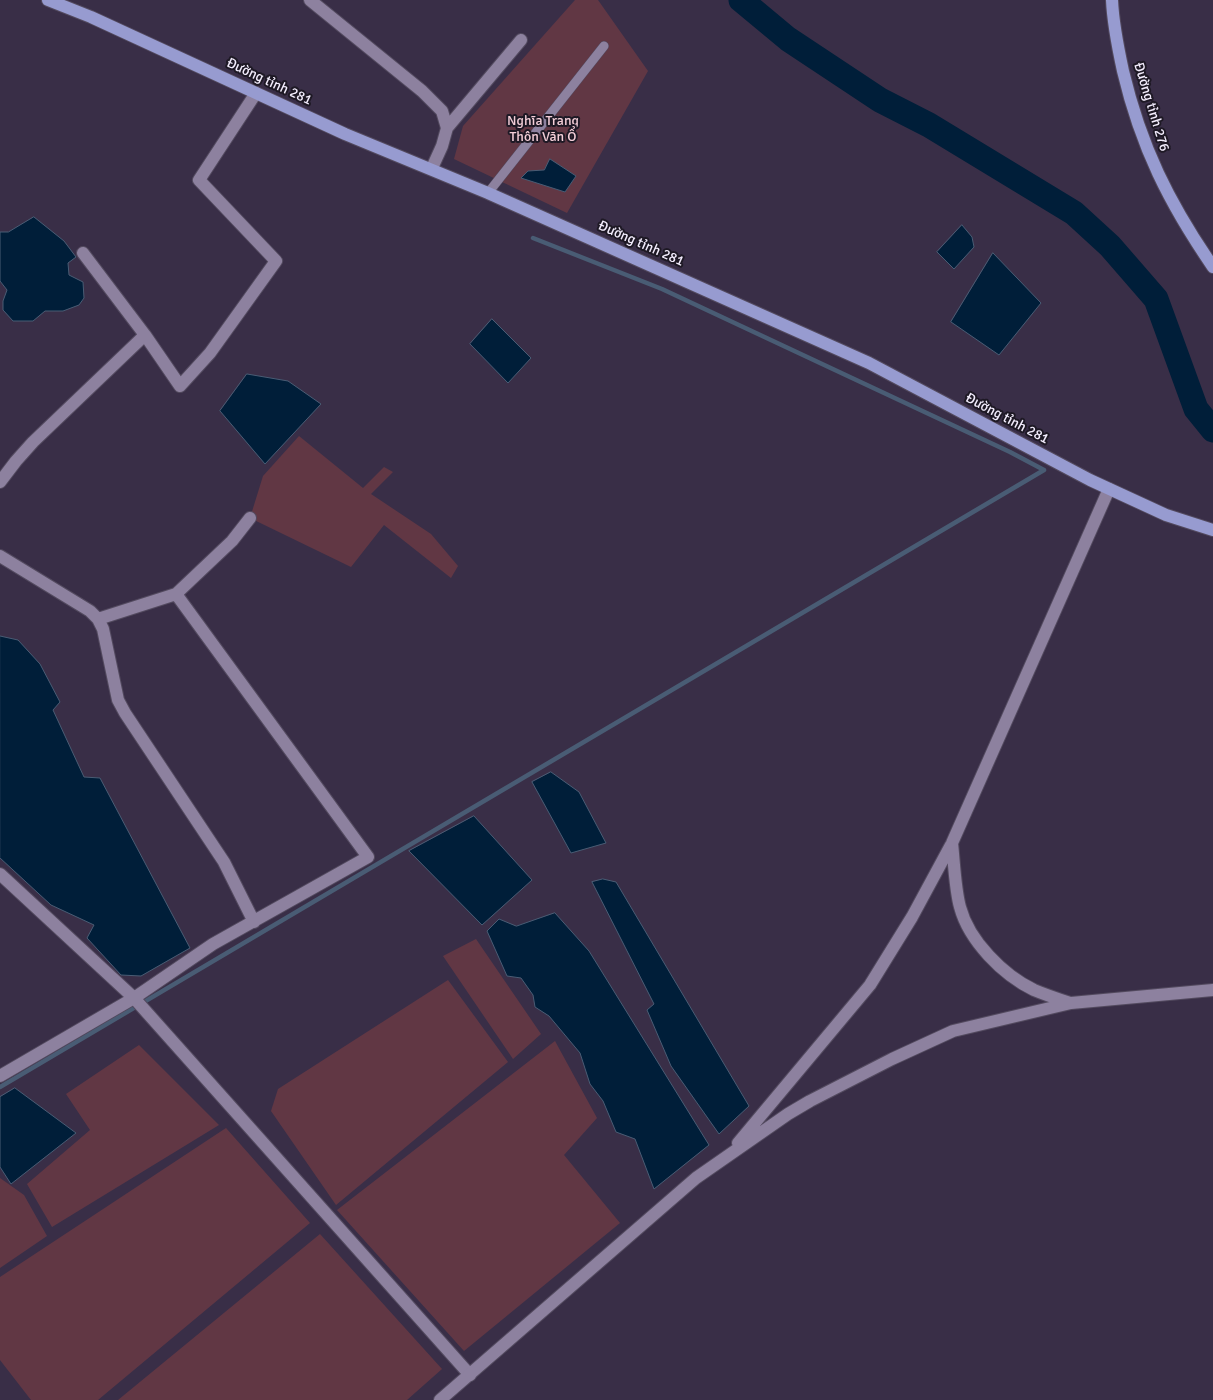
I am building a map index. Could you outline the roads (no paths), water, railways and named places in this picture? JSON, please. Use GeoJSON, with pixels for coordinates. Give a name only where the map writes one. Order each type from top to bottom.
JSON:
{"type":"FeatureCollection","features":[{"type":"Feature","properties":{"kind":"main road","name":"Đường tỉnh 281"},"geometry":{"type":"LineString","coordinates":[[48,0],[91,17],[345,134],[432,168],[869,362],[1109,489],[1166,515],[1213,530]]}},
{"type":"Feature","properties":{"kind":"main road","name":"Đường tỉnh 276"},"geometry":{"type":"LineString","coordinates":[[1112,0],[1118,45],[1146,150],[1179,214],[1213,267]]}},
{"type":"Feature","properties":{"kind":"street"},"geometry":{"type":"LineString","coordinates":[[310,0],[422,92],[442,111],[447,128]]}},
{"type":"Feature","properties":{"kind":"street"},"geometry":{"type":"LineString","coordinates":[[432,168],[442,146],[447,128],[521,40]]}},
{"type":"Feature","properties":{"kind":"street"},"geometry":{"type":"LineString","coordinates":[[83,253],[180,386],[210,354],[276,261],[199,180],[256,93]]}},
{"type":"Feature","properties":{"kind":"street"},"geometry":{"type":"LineString","coordinates":[[0,482],[34,442],[145,336]]}},
{"type":"Feature","properties":{"kind":"street"},"geometry":{"type":"LineString","coordinates":[[727,1155],[870,985],[912,917],[952,842],[1109,489]]}},
{"type":"Feature","properties":{"kind":"street"},"geometry":{"type":"LineString","coordinates":[[98,619],[176,594],[232,541],[250,518]]}},
{"type":"Feature","properties":{"kind":"street"},"geometry":{"type":"LineString","coordinates":[[0,556],[90,611],[98,619],[103,629],[118,700],[125,714],[224,862],[254,922]]}},
{"type":"Feature","properties":{"kind":"street"},"geometry":{"type":"LineString","coordinates":[[0,1076],[134,998],[213,944],[368,858],[176,594]]}},
{"type":"Feature","properties":{"kind":"street"},"geometry":{"type":"LineString","coordinates":[[952,842],[960,907],[973,935],[991,959],[1012,976],[1035,990],[1071,1004]]}},
{"type":"Feature","properties":{"kind":"street"},"geometry":{"type":"LineString","coordinates":[[0,874],[134,998],[470,1374]]}},
{"type":"Feature","properties":{"kind":"street"},"geometry":{"type":"LineString","coordinates":[[440,1400],[696,1178],[795,1109],[953,1030],[1071,1004],[1213,990]]}},
{"type":"Feature","properties":{"kind":"lane"},"geometry":{"type":"LineString","coordinates":[[488,193],[604,46]]}},
{"type":"Feature","properties":{"kind":"water"},"geometry":{"type":"Polygon","coordinates":[[[550,159],[576,176],[565,192],[521,178],[528,171],[544,170],[550,159]]]}},
{"type":"Feature","properties":{"kind":"water"},"geometry":{"type":"Polygon","coordinates":[[[34,217],[64,241],[76,257],[68,263],[69,275],[83,282],[84,298],[79,305],[63,311],[45,311],[33,321],[13,321],[3,310],[3,301],[7,290],[0,281],[0,232],[8,232],[34,217]]]}},
{"type":"Feature","properties":{"kind":"water"},"geometry":{"type":"Polygon","coordinates":[[[962,225],[972,237],[974,247],[954,269],[937,252],[962,225]]]}},
{"type":"Feature","properties":{"kind":"water"},"geometry":{"type":"Polygon","coordinates":[[[993,253],[1041,303],[999,355],[951,322],[993,253]]]}},
{"type":"Feature","properties":{"kind":"water"},"geometry":{"type":"Polygon","coordinates":[[[492,319],[531,358],[508,383],[470,344],[492,319]]]}},
{"type":"Feature","properties":{"kind":"water"},"geometry":{"type":"Polygon","coordinates":[[[247,374],[288,381],[321,404],[265,464],[220,411],[247,374]]]}},
{"type":"Feature","properties":{"kind":"water"},"geometry":{"type":"Polygon","coordinates":[[[0,636],[18,640],[40,664],[60,702],[53,710],[84,777],[100,778],[190,948],[141,976],[121,975],[87,938],[94,925],[51,905],[0,858],[0,636]]]}},
{"type":"Feature","properties":{"kind":"water"},"geometry":{"type":"Polygon","coordinates":[[[551,772],[579,792],[606,843],[571,853],[532,782],[551,772]]]}},
{"type":"Feature","properties":{"kind":"water"},"geometry":{"type":"Polygon","coordinates":[[[474,816],[532,880],[482,925],[409,851],[474,816]]]}},
{"type":"Feature","properties":{"kind":"water"},"geometry":{"type":"Polygon","coordinates":[[[603,879],[616,882],[749,1106],[719,1134],[671,1066],[647,1010],[654,1004],[592,882],[603,879]]]}},
{"type":"Feature","properties":{"kind":"water"},"geometry":{"type":"Polygon","coordinates":[[[555,913],[589,951],[709,1145],[654,1189],[635,1139],[616,1132],[603,1101],[590,1084],[580,1053],[549,1016],[535,1007],[533,995],[521,978],[507,976],[487,931],[499,919],[516,926],[555,913]]]}},
{"type":"Feature","properties":{"kind":"water"},"geometry":{"type":"Polygon","coordinates":[[[15,1088],[76,1133],[11,1184],[0,1167],[0,1097],[15,1088]]]}},
{"type":"Feature","properties":{"kind":"waterway"},"geometry":{"type":"LineString","coordinates":[[741,0],[788,39],[880,100],[929,125],[1074,213],[1110,246],[1156,299],[1196,409],[1213,430]]}},
{"type":"Feature","properties":{"kind":"waterway"},"geometry":{"type":"LineString","coordinates":[[0,1087],[1044,470],[1010,452],[662,289],[533,238]]}},
{"type":"Feature","properties":{"kind":"park label","name":"Nghĩa Trang Thôn Văn Ổ"},"geometry":{"type":"Point","coordinates":[543,130]}}]}
